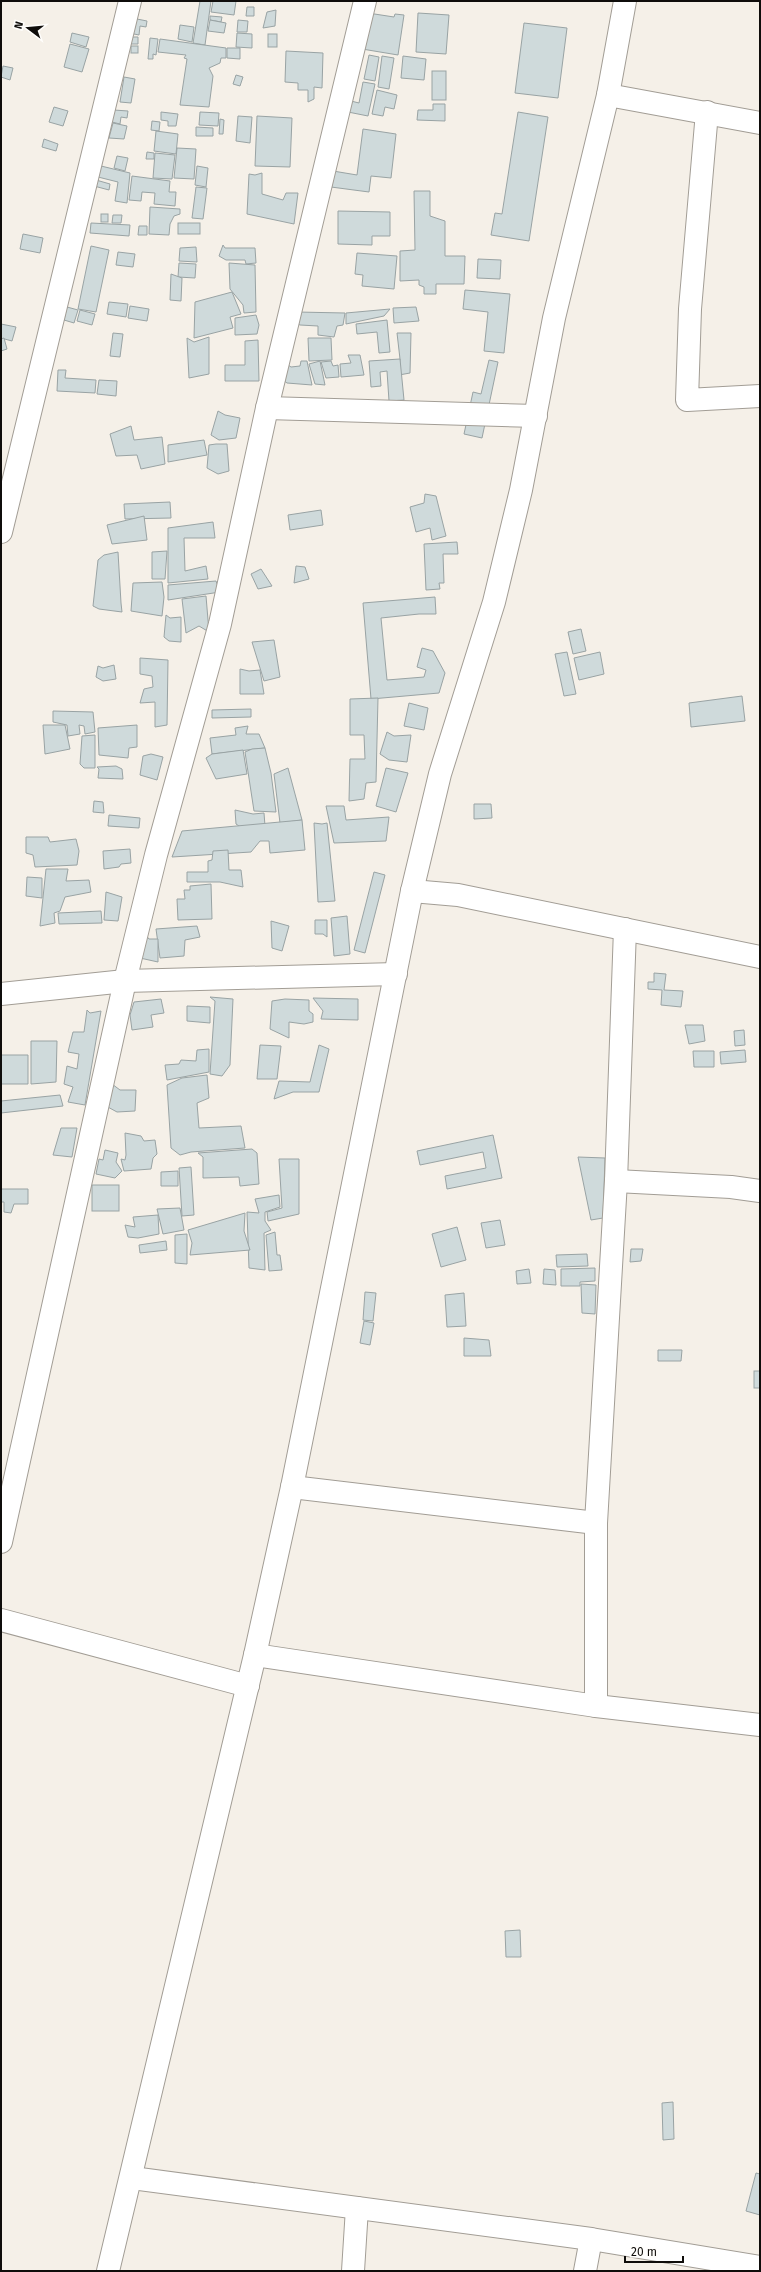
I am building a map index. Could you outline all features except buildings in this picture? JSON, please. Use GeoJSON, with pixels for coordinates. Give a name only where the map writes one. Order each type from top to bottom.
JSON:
{"type":"FeatureCollection","features":[{"type":"Feature","properties":{"kind":"street"},"geometry":{"type":"LineString","coordinates":[[1,532],[130,1]]}},
{"type":"Feature","properties":{"kind":"street"},"geometry":{"type":"LineString","coordinates":[[1,1542],[125,981],[156,855],[220,624],[268,408],[365,1]]}},
{"type":"Feature","properties":{"kind":"street"},"geometry":{"type":"LineString","coordinates":[[108,2271],[132,2178],[248,1686],[292,1487],[412,891],[440,774],[494,602],[521,490],[554,318],[608,95],[625,1]]}},
{"type":"Feature","properties":{"kind":"street"},"geometry":{"type":"LineString","coordinates":[[608,95],[707,112],[760,123]]}},
{"type":"Feature","properties":{"kind":"street"},"geometry":{"type":"LineString","coordinates":[[707,112],[690,309],[687,400],[760,396]]}},
{"type":"Feature","properties":{"kind":"street"},"geometry":{"type":"LineString","coordinates":[[268,408],[536,416]]}},
{"type":"Feature","properties":{"kind":"street"},"geometry":{"type":"LineString","coordinates":[[412,891],[458,895],[760,957]]}},
{"type":"Feature","properties":{"kind":"street"},"geometry":{"type":"LineString","coordinates":[[596,1706],[596,1523],[616,1181],[625,929]]}},
{"type":"Feature","properties":{"kind":"street"},"geometry":{"type":"LineString","coordinates":[[1,994],[125,981],[396,974]]}},
{"type":"Feature","properties":{"kind":"street"},"geometry":{"type":"LineString","coordinates":[[616,1181],[731,1187],[760,1191]]}},
{"type":"Feature","properties":{"kind":"street"},"geometry":{"type":"LineString","coordinates":[[292,1487],[596,1523]]}},
{"type":"Feature","properties":{"kind":"street"},"geometry":{"type":"LineString","coordinates":[[1,1620],[248,1686]]}},
{"type":"Feature","properties":{"kind":"street"},"geometry":{"type":"LineString","coordinates":[[255,1654],[596,1706],[760,1724]]}},
{"type":"Feature","properties":{"kind":"street"},"geometry":{"type":"LineString","coordinates":[[132,2178],[591,2239],[760,2267]]}},
{"type":"Feature","properties":{"kind":"street"},"geometry":{"type":"LineString","coordinates":[[353,2271],[357,2208]]}},
{"type":"Feature","properties":{"kind":"street"},"geometry":{"type":"LineString","coordinates":[[585,2271],[591,2239]]}}]}
